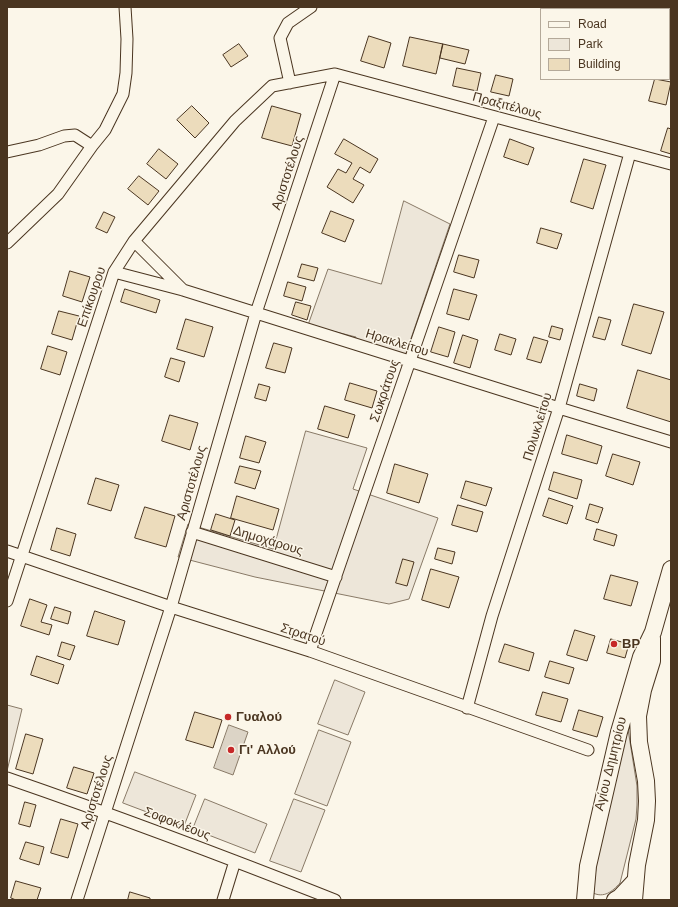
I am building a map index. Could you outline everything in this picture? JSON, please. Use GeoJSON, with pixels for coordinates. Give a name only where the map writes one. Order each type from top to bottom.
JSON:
{"type":"FeatureCollection","features":[{"type":"Feature","properties":{"kind":"street"},"geometry":{"type":"LineString","coordinates":[[7,243],[58,194],[105,130],[123,94],[126,73],[127,39],[125,7]]}},
{"type":"Feature","properties":{"kind":"street"},"geometry":{"type":"LineString","coordinates":[[290,83],[280,38],[288,23],[311,7]]}},
{"type":"Feature","properties":{"kind":"street","name":"Επίκουρου"},"geometry":{"type":"LineString","coordinates":[[7,601],[114,272],[134,241],[235,121],[272,86],[335,74]]}},
{"type":"Feature","properties":{"kind":"street","name":"Πραξιτέλους"},"geometry":{"type":"LineString","coordinates":[[335,74],[671,164]]}},
{"type":"Feature","properties":{"kind":"street","name":"Αριστοτέλους"},"geometry":{"type":"LineString","coordinates":[[77,900],[171,607],[256,313],[335,74]]}},
{"type":"Feature","properties":{"kind":"street","name":"Σωκράτους"},"geometry":{"type":"LineString","coordinates":[[310,651],[494,117]]}},
{"type":"Feature","properties":{"kind":"street"},"geometry":{"type":"LineString","coordinates":[[7,152],[39,145],[64,136],[75,135],[92,146]]}},
{"type":"Feature","properties":{"kind":"street","name":"Πολυκλείτου"},"geometry":{"type":"LineString","coordinates":[[467,708],[492,616],[559,408],[630,153]]}},
{"type":"Feature","properties":{"kind":"street"},"geometry":{"type":"LineString","coordinates":[[134,241],[183,290]]}},
{"type":"Feature","properties":{"kind":"street","name":"Ηρακλείτου"},"geometry":{"type":"LineString","coordinates":[[114,272],[183,290],[410,362],[671,442]]}},
{"type":"Feature","properties":{"kind":"street","name":"Δημοχάρους"},"geometry":{"type":"LineString","coordinates":[[192,532],[336,577]]}},
{"type":"Feature","properties":{"kind":"street","name":"Στρατού"},"geometry":{"type":"LineString","coordinates":[[7,551],[171,607],[310,651],[588,750]]}},
{"type":"Feature","properties":{"kind":"street","name":"Αγίου Δημητρίου"},"geometry":{"type":"LineString","coordinates":[[585,900],[588,866],[617,738],[641,658],[653,632],[671,569]]}},
{"type":"Feature","properties":{"kind":"street","name":"Αγίου Δημητρίου"},"geometry":{"type":"LineString","coordinates":[[634,900],[637,865],[646,820],[647,801],[646,781],[639,742],[638,716],[643,690],[652,661],[653,632]]}},
{"type":"Feature","properties":{"kind":"street","name":"Σοφοκλέους"},"geometry":{"type":"LineString","coordinates":[[7,778],[105,812],[335,900]]}},
{"type":"Feature","properties":{"kind":"street"},"geometry":{"type":"LineString","coordinates":[[223,900],[235,861]]}},
{"type":"Feature","properties":{"kind":"street"},"geometry":{"type":"LineString","coordinates":[[615,900],[620,897],[635,881]]}},
{"type":"Feature","properties":{"kind":"green space"},"geometry":{"type":"Polygon","coordinates":[[[404,201],[450,224],[403,362],[352,349],[356,337],[308,325],[328,269],[381,284],[404,201]]]}},
{"type":"Feature","properties":{"kind":"green space"},"geometry":{"type":"Polygon","coordinates":[[[306,431],[367,448],[353,489],[438,518],[409,599],[389,604],[255,577],[178,557],[188,524],[273,549],[306,431]]]}},
{"type":"Feature","properties":{"kind":"green space"},"geometry":{"type":"Polygon","coordinates":[[[335,680],[365,692],[348,735],[318,724],[335,680]]]}},
{"type":"Feature","properties":{"kind":"green space"},"geometry":{"type":"Polygon","coordinates":[[[7,705],[22,709],[7,771],[7,705]]]}},
{"type":"Feature","properties":{"kind":"green space"},"geometry":{"type":"Polygon","coordinates":[[[627,723],[637,786],[636,819],[620,883],[608,893],[601,895],[593,893],[598,851],[627,723]]]}},
{"type":"Feature","properties":{"kind":"green space"},"geometry":{"type":"Polygon","coordinates":[[[319,730],[351,742],[327,806],[295,794],[319,730]]]}},
{"type":"Feature","properties":{"kind":"green space"},"geometry":{"type":"Polygon","coordinates":[[[135,772],[196,795],[184,826],[123,803],[135,772]]]}},
{"type":"Feature","properties":{"kind":"green space"},"geometry":{"type":"Polygon","coordinates":[[[205,799],[267,824],[255,853],[193,829],[205,799]]]}},
{"type":"Feature","properties":{"kind":"green space"},"geometry":{"type":"Polygon","coordinates":[[[294,799],[325,810],[301,872],[270,861],[294,799]]]}},
{"type":"Feature","properties":{"kind":"shaded area","name":"Γι' Αλλού"},"geometry":{"type":"Polygon","coordinates":[[[229,725],[248,732],[233,775],[214,768],[229,725]]]}},
{"type":"Feature","properties":{"kind":"building"},"geometry":{"type":"Polygon","coordinates":[[[369,36],[391,43],[384,68],[361,61],[369,36]]]}},
{"type":"Feature","properties":{"kind":"building"},"geometry":{"type":"Polygon","coordinates":[[[410,37],[443,44],[436,74],[403,66],[410,37]]]}},
{"type":"Feature","properties":{"kind":"building"},"geometry":{"type":"Polygon","coordinates":[[[239,44],[248,56],[231,67],[223,55],[239,44]]]}},
{"type":"Feature","properties":{"kind":"building"},"geometry":{"type":"Polygon","coordinates":[[[443,44],[469,50],[465,64],[440,58],[443,44]]]}},
{"type":"Feature","properties":{"kind":"building"},"geometry":{"type":"Polygon","coordinates":[[[457,68],[481,73],[477,91],[453,86],[457,68]]]}},
{"type":"Feature","properties":{"kind":"building"},"geometry":{"type":"Polygon","coordinates":[[[496,75],[513,79],[509,96],[491,92],[496,75]]]}},
{"type":"Feature","properties":{"kind":"building"},"geometry":{"type":"Polygon","coordinates":[[[655,80],[671,82],[666,105],[649,101],[655,80]]]}},
{"type":"Feature","properties":{"kind":"building"},"geometry":{"type":"Polygon","coordinates":[[[192,106],[209,123],[195,138],[177,120],[192,106]]]}},
{"type":"Feature","properties":{"kind":"building"},"geometry":{"type":"Polygon","coordinates":[[[272,106],[301,114],[292,146],[262,138],[272,106]]]}},
{"type":"Feature","properties":{"kind":"building"},"geometry":{"type":"Polygon","coordinates":[[[668,128],[671,129],[671,154],[661,151],[668,128]]]}},
{"type":"Feature","properties":{"kind":"building"},"geometry":{"type":"Polygon","coordinates":[[[344,139],[378,159],[370,173],[360,167],[353,179],[364,185],[353,203],[327,187],[338,169],[346,173],[352,163],[335,154],[344,139]]]}},
{"type":"Feature","properties":{"kind":"building"},"geometry":{"type":"Polygon","coordinates":[[[510,139],[534,148],[528,165],[504,157],[510,139]]]}},
{"type":"Feature","properties":{"kind":"building"},"geometry":{"type":"Polygon","coordinates":[[[159,149],[178,164],[166,179],[147,164],[159,149]]]}},
{"type":"Feature","properties":{"kind":"building"},"geometry":{"type":"Polygon","coordinates":[[[584,159],[606,165],[593,209],[571,202],[584,159]]]}},
{"type":"Feature","properties":{"kind":"building"},"geometry":{"type":"Polygon","coordinates":[[[139,176],[159,191],[148,205],[128,189],[139,176]]]}},
{"type":"Feature","properties":{"kind":"building"},"geometry":{"type":"Polygon","coordinates":[[[331,211],[354,220],[345,242],[322,233],[331,211]]]}},
{"type":"Feature","properties":{"kind":"building"},"geometry":{"type":"Polygon","coordinates":[[[104,212],[115,217],[107,233],[96,228],[104,212]]]}},
{"type":"Feature","properties":{"kind":"building"},"geometry":{"type":"Polygon","coordinates":[[[541,228],[562,234],[557,249],[537,243],[541,228]]]}},
{"type":"Feature","properties":{"kind":"building"},"geometry":{"type":"Polygon","coordinates":[[[459,255],[479,260],[474,278],[454,272],[459,255]]]}},
{"type":"Feature","properties":{"kind":"building"},"geometry":{"type":"Polygon","coordinates":[[[302,264],[318,268],[314,281],[298,277],[302,264]]]}},
{"type":"Feature","properties":{"kind":"building"},"geometry":{"type":"Polygon","coordinates":[[[70,271],[90,277],[82,302],[63,296],[70,271]]]}},
{"type":"Feature","properties":{"kind":"building"},"geometry":{"type":"Polygon","coordinates":[[[288,282],[306,287],[302,301],[284,296],[288,282]]]}},
{"type":"Feature","properties":{"kind":"building"},"geometry":{"type":"Polygon","coordinates":[[[125,289],[160,300],[156,313],[121,302],[125,289]]]}},
{"type":"Feature","properties":{"kind":"building"},"geometry":{"type":"Polygon","coordinates":[[[454,289],[477,295],[469,320],[447,314],[454,289]]]}},
{"type":"Feature","properties":{"kind":"building"},"geometry":{"type":"Polygon","coordinates":[[[296,302],[311,306],[307,320],[292,315],[296,302]]]}},
{"type":"Feature","properties":{"kind":"building"},"geometry":{"type":"Polygon","coordinates":[[[634,304],[664,312],[651,354],[622,345],[634,304]]]}},
{"type":"Feature","properties":{"kind":"building"},"geometry":{"type":"Polygon","coordinates":[[[59,311],[79,316],[72,340],[52,334],[59,311]]]}},
{"type":"Feature","properties":{"kind":"building"},"geometry":{"type":"Polygon","coordinates":[[[599,317],[611,320],[605,340],[593,337],[599,317]]]}},
{"type":"Feature","properties":{"kind":"building"},"geometry":{"type":"Polygon","coordinates":[[[186,319],[213,327],[204,357],[177,349],[186,319]]]}},
{"type":"Feature","properties":{"kind":"building"},"geometry":{"type":"Polygon","coordinates":[[[552,326],[563,329],[560,340],[549,337],[552,326]]]}},
{"type":"Feature","properties":{"kind":"building"},"geometry":{"type":"Polygon","coordinates":[[[439,327],[455,332],[448,357],[431,352],[439,327]]]}},
{"type":"Feature","properties":{"kind":"building"},"geometry":{"type":"Polygon","coordinates":[[[500,334],[516,339],[511,355],[495,350],[500,334]]]}},
{"type":"Feature","properties":{"kind":"building"},"geometry":{"type":"Polygon","coordinates":[[[463,335],[478,340],[470,368],[454,363],[463,335]]]}},
{"type":"Feature","properties":{"kind":"building"},"geometry":{"type":"Polygon","coordinates":[[[534,337],[548,341],[541,363],[527,359],[534,337]]]}},
{"type":"Feature","properties":{"kind":"building"},"geometry":{"type":"Polygon","coordinates":[[[274,343],[292,348],[285,373],[266,368],[274,343]]]}},
{"type":"Feature","properties":{"kind":"building"},"geometry":{"type":"Polygon","coordinates":[[[48,346],[67,352],[60,375],[41,369],[48,346]]]}},
{"type":"Feature","properties":{"kind":"building"},"geometry":{"type":"Polygon","coordinates":[[[171,358],[185,362],[179,382],[165,377],[171,358]]]}},
{"type":"Feature","properties":{"kind":"building"},"geometry":{"type":"Polygon","coordinates":[[[638,370],[671,380],[671,422],[627,408],[638,370]]]}},
{"type":"Feature","properties":{"kind":"building"},"geometry":{"type":"Polygon","coordinates":[[[350,383],[377,391],[372,408],[345,400],[350,383]]]}},
{"type":"Feature","properties":{"kind":"building"},"geometry":{"type":"Polygon","coordinates":[[[259,384],[270,387],[266,401],[255,398],[259,384]]]}},
{"type":"Feature","properties":{"kind":"building"},"geometry":{"type":"Polygon","coordinates":[[[580,384],[597,389],[594,401],[577,396],[580,384]]]}},
{"type":"Feature","properties":{"kind":"building"},"geometry":{"type":"Polygon","coordinates":[[[325,406],[355,415],[348,438],[318,429],[325,406]]]}},
{"type":"Feature","properties":{"kind":"building"},"geometry":{"type":"Polygon","coordinates":[[[170,415],[198,423],[190,450],[162,441],[170,415]]]}},
{"type":"Feature","properties":{"kind":"building"},"geometry":{"type":"Polygon","coordinates":[[[567,435],[602,446],[597,464],[562,454],[567,435]]]}},
{"type":"Feature","properties":{"kind":"building"},"geometry":{"type":"Polygon","coordinates":[[[246,436],[266,442],[259,463],[240,458],[246,436]]]}},
{"type":"Feature","properties":{"kind":"building"},"geometry":{"type":"Polygon","coordinates":[[[613,454],[640,462],[633,485],[606,476],[613,454]]]}},
{"type":"Feature","properties":{"kind":"building"},"geometry":{"type":"Polygon","coordinates":[[[395,464],[428,474],[419,503],[387,493],[395,464]]]}},
{"type":"Feature","properties":{"kind":"building"},"geometry":{"type":"Polygon","coordinates":[[[240,466],[261,471],[255,489],[235,483],[240,466]]]}},
{"type":"Feature","properties":{"kind":"building"},"geometry":{"type":"Polygon","coordinates":[[[554,472],[582,480],[577,499],[549,490],[554,472]]]}},
{"type":"Feature","properties":{"kind":"building"},"geometry":{"type":"Polygon","coordinates":[[[96,478],[119,485],[111,511],[88,504],[96,478]]]}},
{"type":"Feature","properties":{"kind":"building"},"geometry":{"type":"Polygon","coordinates":[[[466,481],[492,488],[486,506],[461,498],[466,481]]]}},
{"type":"Feature","properties":{"kind":"building"},"geometry":{"type":"Polygon","coordinates":[[[237,496],[279,509],[273,530],[231,518],[237,496]]]}},
{"type":"Feature","properties":{"kind":"building"},"geometry":{"type":"Polygon","coordinates":[[[549,498],[573,506],[567,524],[543,516],[549,498]]]}},
{"type":"Feature","properties":{"kind":"building"},"geometry":{"type":"Polygon","coordinates":[[[590,504],[603,508],[598,523],[586,519],[590,504]]]}},
{"type":"Feature","properties":{"kind":"building"},"geometry":{"type":"Polygon","coordinates":[[[458,505],[483,512],[477,532],[452,525],[458,505]]]}},
{"type":"Feature","properties":{"kind":"building"},"geometry":{"type":"Polygon","coordinates":[[[145,507],[175,516],[166,547],[135,538],[145,507]]]}},
{"type":"Feature","properties":{"kind":"building"},"geometry":{"type":"Polygon","coordinates":[[[216,514],[235,520],[230,536],[211,530],[216,514]]]}},
{"type":"Feature","properties":{"kind":"building"},"geometry":{"type":"Polygon","coordinates":[[[57,528],[76,534],[70,556],[51,550],[57,528]]]}},
{"type":"Feature","properties":{"kind":"building"},"geometry":{"type":"Polygon","coordinates":[[[597,529],[617,535],[614,546],[594,540],[597,529]]]}},
{"type":"Feature","properties":{"kind":"building"},"geometry":{"type":"Polygon","coordinates":[[[438,548],[455,552],[452,564],[435,559],[438,548]]]}},
{"type":"Feature","properties":{"kind":"building"},"geometry":{"type":"Polygon","coordinates":[[[403,559],[414,562],[407,586],[396,583],[403,559]]]}},
{"type":"Feature","properties":{"kind":"building"},"geometry":{"type":"Polygon","coordinates":[[[431,569],[459,577],[449,608],[422,600],[431,569]]]}},
{"type":"Feature","properties":{"kind":"building"},"geometry":{"type":"Polygon","coordinates":[[[611,575],[638,582],[631,606],[604,599],[611,575]]]}},
{"type":"Feature","properties":{"kind":"building"},"geometry":{"type":"Polygon","coordinates":[[[30,599],[47,605],[41,622],[52,625],[49,635],[21,626],[30,599]]]}},
{"type":"Feature","properties":{"kind":"building"},"geometry":{"type":"Polygon","coordinates":[[[55,607],[71,612],[68,624],[51,619],[55,607]]]}},
{"type":"Feature","properties":{"kind":"building"},"geometry":{"type":"Polygon","coordinates":[[[95,611],[125,621],[118,645],[87,636],[95,611]]]}},
{"type":"Feature","properties":{"kind":"building"},"geometry":{"type":"Polygon","coordinates":[[[575,630],[595,636],[587,661],[567,655],[575,630]]]}},
{"type":"Feature","properties":{"kind":"building"},"geometry":{"type":"Polygon","coordinates":[[[611,639],[629,644],[625,658],[607,653],[611,639]]]}},
{"type":"Feature","properties":{"kind":"building"},"geometry":{"type":"Polygon","coordinates":[[[62,642],[75,646],[70,660],[58,656],[62,642]]]}},
{"type":"Feature","properties":{"kind":"building"},"geometry":{"type":"Polygon","coordinates":[[[505,644],[534,653],[529,671],[499,662],[505,644]]]}},
{"type":"Feature","properties":{"kind":"building"},"geometry":{"type":"Polygon","coordinates":[[[37,656],[64,665],[58,684],[31,675],[37,656]]]}},
{"type":"Feature","properties":{"kind":"building"},"geometry":{"type":"Polygon","coordinates":[[[550,661],[574,668],[569,684],[545,677],[550,661]]]}},
{"type":"Feature","properties":{"kind":"building"},"geometry":{"type":"Polygon","coordinates":[[[543,692],[568,699],[561,722],[536,715],[543,692]]]}},
{"type":"Feature","properties":{"kind":"building"},"geometry":{"type":"Polygon","coordinates":[[[579,710],[603,717],[597,737],[573,730],[579,710]]]}},
{"type":"Feature","properties":{"kind":"building"},"geometry":{"type":"Polygon","coordinates":[[[195,712],[222,720],[213,748],[186,740],[195,712]]]}},
{"type":"Feature","properties":{"kind":"building"},"geometry":{"type":"Polygon","coordinates":[[[26,734],[43,739],[33,774],[16,769],[26,734]]]}},
{"type":"Feature","properties":{"kind":"building"},"geometry":{"type":"Polygon","coordinates":[[[74,767],[94,773],[87,794],[67,788],[74,767]]]}},
{"type":"Feature","properties":{"kind":"building"},"geometry":{"type":"Polygon","coordinates":[[[25,802],[36,805],[30,827],[19,824],[25,802]]]}},
{"type":"Feature","properties":{"kind":"building"},"geometry":{"type":"Polygon","coordinates":[[[61,819],[78,824],[68,858],[51,853],[61,819]]]}},
{"type":"Feature","properties":{"kind":"building"},"geometry":{"type":"Polygon","coordinates":[[[26,842],[44,847],[39,865],[20,859],[26,842]]]}},
{"type":"Feature","properties":{"kind":"building"},"geometry":{"type":"Polygon","coordinates":[[[16,881],[41,888],[37,900],[16,900],[11,898],[16,881]]]}},
{"type":"Feature","properties":{"kind":"building"},"geometry":{"type":"Polygon","coordinates":[[[130,892],[150,898],[150,900],[128,900],[130,892]]]}},
{"type":"Feature","properties":{"kind":"place","name":"BP"},"geometry":{"type":"Point","coordinates":[614,644]}},
{"type":"Feature","properties":{"kind":"place","name":"Γυαλού"},"geometry":{"type":"Point","coordinates":[228,717]}},
{"type":"Feature","properties":{"kind":"place","name":"Γι' Αλλού"},"geometry":{"type":"Point","coordinates":[231,750]}}]}
